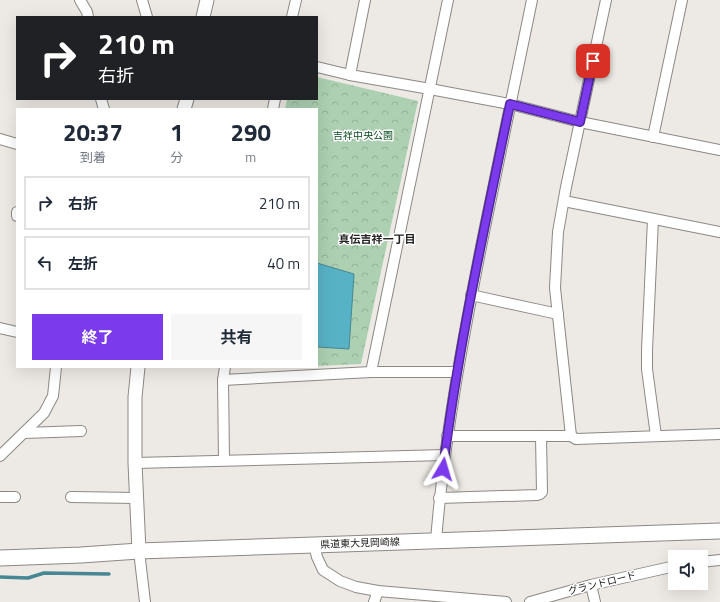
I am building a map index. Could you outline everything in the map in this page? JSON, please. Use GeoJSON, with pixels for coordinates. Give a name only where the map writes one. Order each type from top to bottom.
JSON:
{"type":"FeatureCollection","features":[{"type":"Feature","properties":{"kind":"main road","name":"県道東大見岡崎線"},"geometry":{"type":"LineString","coordinates":[[0,558],[139,551],[720,531]]}},
{"type":"Feature","properties":{"kind":"street"},"geometry":{"type":"LineString","coordinates":[[80,0],[88,16]]}},
{"type":"Feature","properties":{"kind":"street"},"geometry":{"type":"LineString","coordinates":[[142,0],[147,16]]}},
{"type":"Feature","properties":{"kind":"street"},"geometry":{"type":"LineString","coordinates":[[204,16],[207,0]]}},
{"type":"Feature","properties":{"kind":"street"},"geometry":{"type":"LineString","coordinates":[[292,16],[296,0]]}},
{"type":"Feature","properties":{"kind":"street"},"geometry":{"type":"LineString","coordinates":[[350,75],[365,0]]}},
{"type":"Feature","properties":{"kind":"street"},"geometry":{"type":"LineString","coordinates":[[371,372],[448,0]]}},
{"type":"Feature","properties":{"kind":"street"},"geometry":{"type":"LineString","coordinates":[[436,541],[439,498],[447,436],[471,295],[532,0]]}},
{"type":"Feature","properties":{"kind":"street"},"geometry":{"type":"LineString","coordinates":[[571,436],[555,288],[556,253],[558,232],[564,201],[606,0]]}},
{"type":"Feature","properties":{"kind":"street"},"geometry":{"type":"LineString","coordinates":[[653,137],[682,0]]}},
{"type":"Feature","properties":{"kind":"street"},"geometry":{"type":"LineString","coordinates":[[318,68],[510,104],[580,122],[720,150]]}},
{"type":"Feature","properties":{"kind":"street"},"geometry":{"type":"LineString","coordinates":[[0,139],[16,144]]}},
{"type":"Feature","properties":{"kind":"street"},"geometry":{"type":"LineString","coordinates":[[564,201],[720,232]]}},
{"type":"Feature","properties":{"kind":"street"},"geometry":{"type":"LineString","coordinates":[[653,219],[647,363],[656,436]]}},
{"type":"Feature","properties":{"kind":"street"},"geometry":{"type":"LineString","coordinates":[[471,295],[558,314]]}},
{"type":"Feature","properties":{"kind":"street"},"geometry":{"type":"LineString","coordinates":[[0,328],[16,332]]}},
{"type":"Feature","properties":{"kind":"street"},"geometry":{"type":"LineString","coordinates":[[0,456],[44,414],[53,396],[56,368]]}},
{"type":"Feature","properties":{"kind":"street"},"geometry":{"type":"LineString","coordinates":[[138,368],[135,397],[135,463],[139,551],[145,602]]}},
{"type":"Feature","properties":{"kind":"street"},"geometry":{"type":"LineString","coordinates":[[224,460],[223,380],[225,368]]}},
{"type":"Feature","properties":{"kind":"street"},"geometry":{"type":"LineString","coordinates":[[223,380],[371,372],[458,372]]}},
{"type":"Feature","properties":{"kind":"street"},"geometry":{"type":"LineString","coordinates":[[24,433],[81,431]]}},
{"type":"Feature","properties":{"kind":"street"},"geometry":{"type":"LineString","coordinates":[[447,436],[571,436],[576,439],[720,434]]}},
{"type":"Feature","properties":{"kind":"street"},"geometry":{"type":"LineString","coordinates":[[439,498],[540,494],[542,492],[541,436]]}},
{"type":"Feature","properties":{"kind":"street"},"geometry":{"type":"LineString","coordinates":[[135,463],[445,455]]}},
{"type":"Feature","properties":{"kind":"street"},"geometry":{"type":"LineString","coordinates":[[0,497],[15,497]]}},
{"type":"Feature","properties":{"kind":"street"},"geometry":{"type":"LineString","coordinates":[[71,497],[137,498]]}},
{"type":"Feature","properties":{"kind":"street"},"geometry":{"type":"LineString","coordinates":[[314,545],[317,557],[323,570],[356,587],[378,591],[506,602]]}},
{"type":"Feature","properties":{"kind":"street"},"geometry":{"type":"LineString","coordinates":[[708,561],[720,560]]}},
{"type":"Feature","properties":{"kind":"street","name":"グランドロード"},"geometry":{"type":"LineString","coordinates":[[530,602],[591,585],[668,568]]}},
{"type":"Feature","properties":{"kind":"street"},"geometry":{"type":"LineString","coordinates":[[591,585],[595,602]]}},
{"type":"Feature","properties":{"kind":"street"},"geometry":{"type":"LineString","coordinates":[[374,602],[378,591]]}},
{"type":"Feature","properties":{"kind":"green space","name":"吉祥中央公園"},"geometry":{"type":"Polygon","coordinates":[[[318,77],[418,101],[361,364],[318,366],[318,108],[285,108],[287,100],[318,100],[318,77]]]}},
{"type":"Feature","properties":{"kind":"water"},"geometry":{"type":"Polygon","coordinates":[[[318,263],[354,274],[349,349],[318,347],[318,263]]]}},
{"type":"Feature","properties":{"kind":"waterway"},"geometry":{"type":"LineString","coordinates":[[0,577],[28,578],[44,573],[109,574]]}},
{"type":"Feature","properties":{"kind":"district","name":"真伝吉祥一丁目"},"geometry":{"type":"Point","coordinates":[377,239]}},
{"type":"Feature","properties":{"kind":"route"},"geometry":{"type":"LineString","coordinates":[[443,469],[447,436],[471,295],[510,104],[580,122],[593,61]]}}]}
